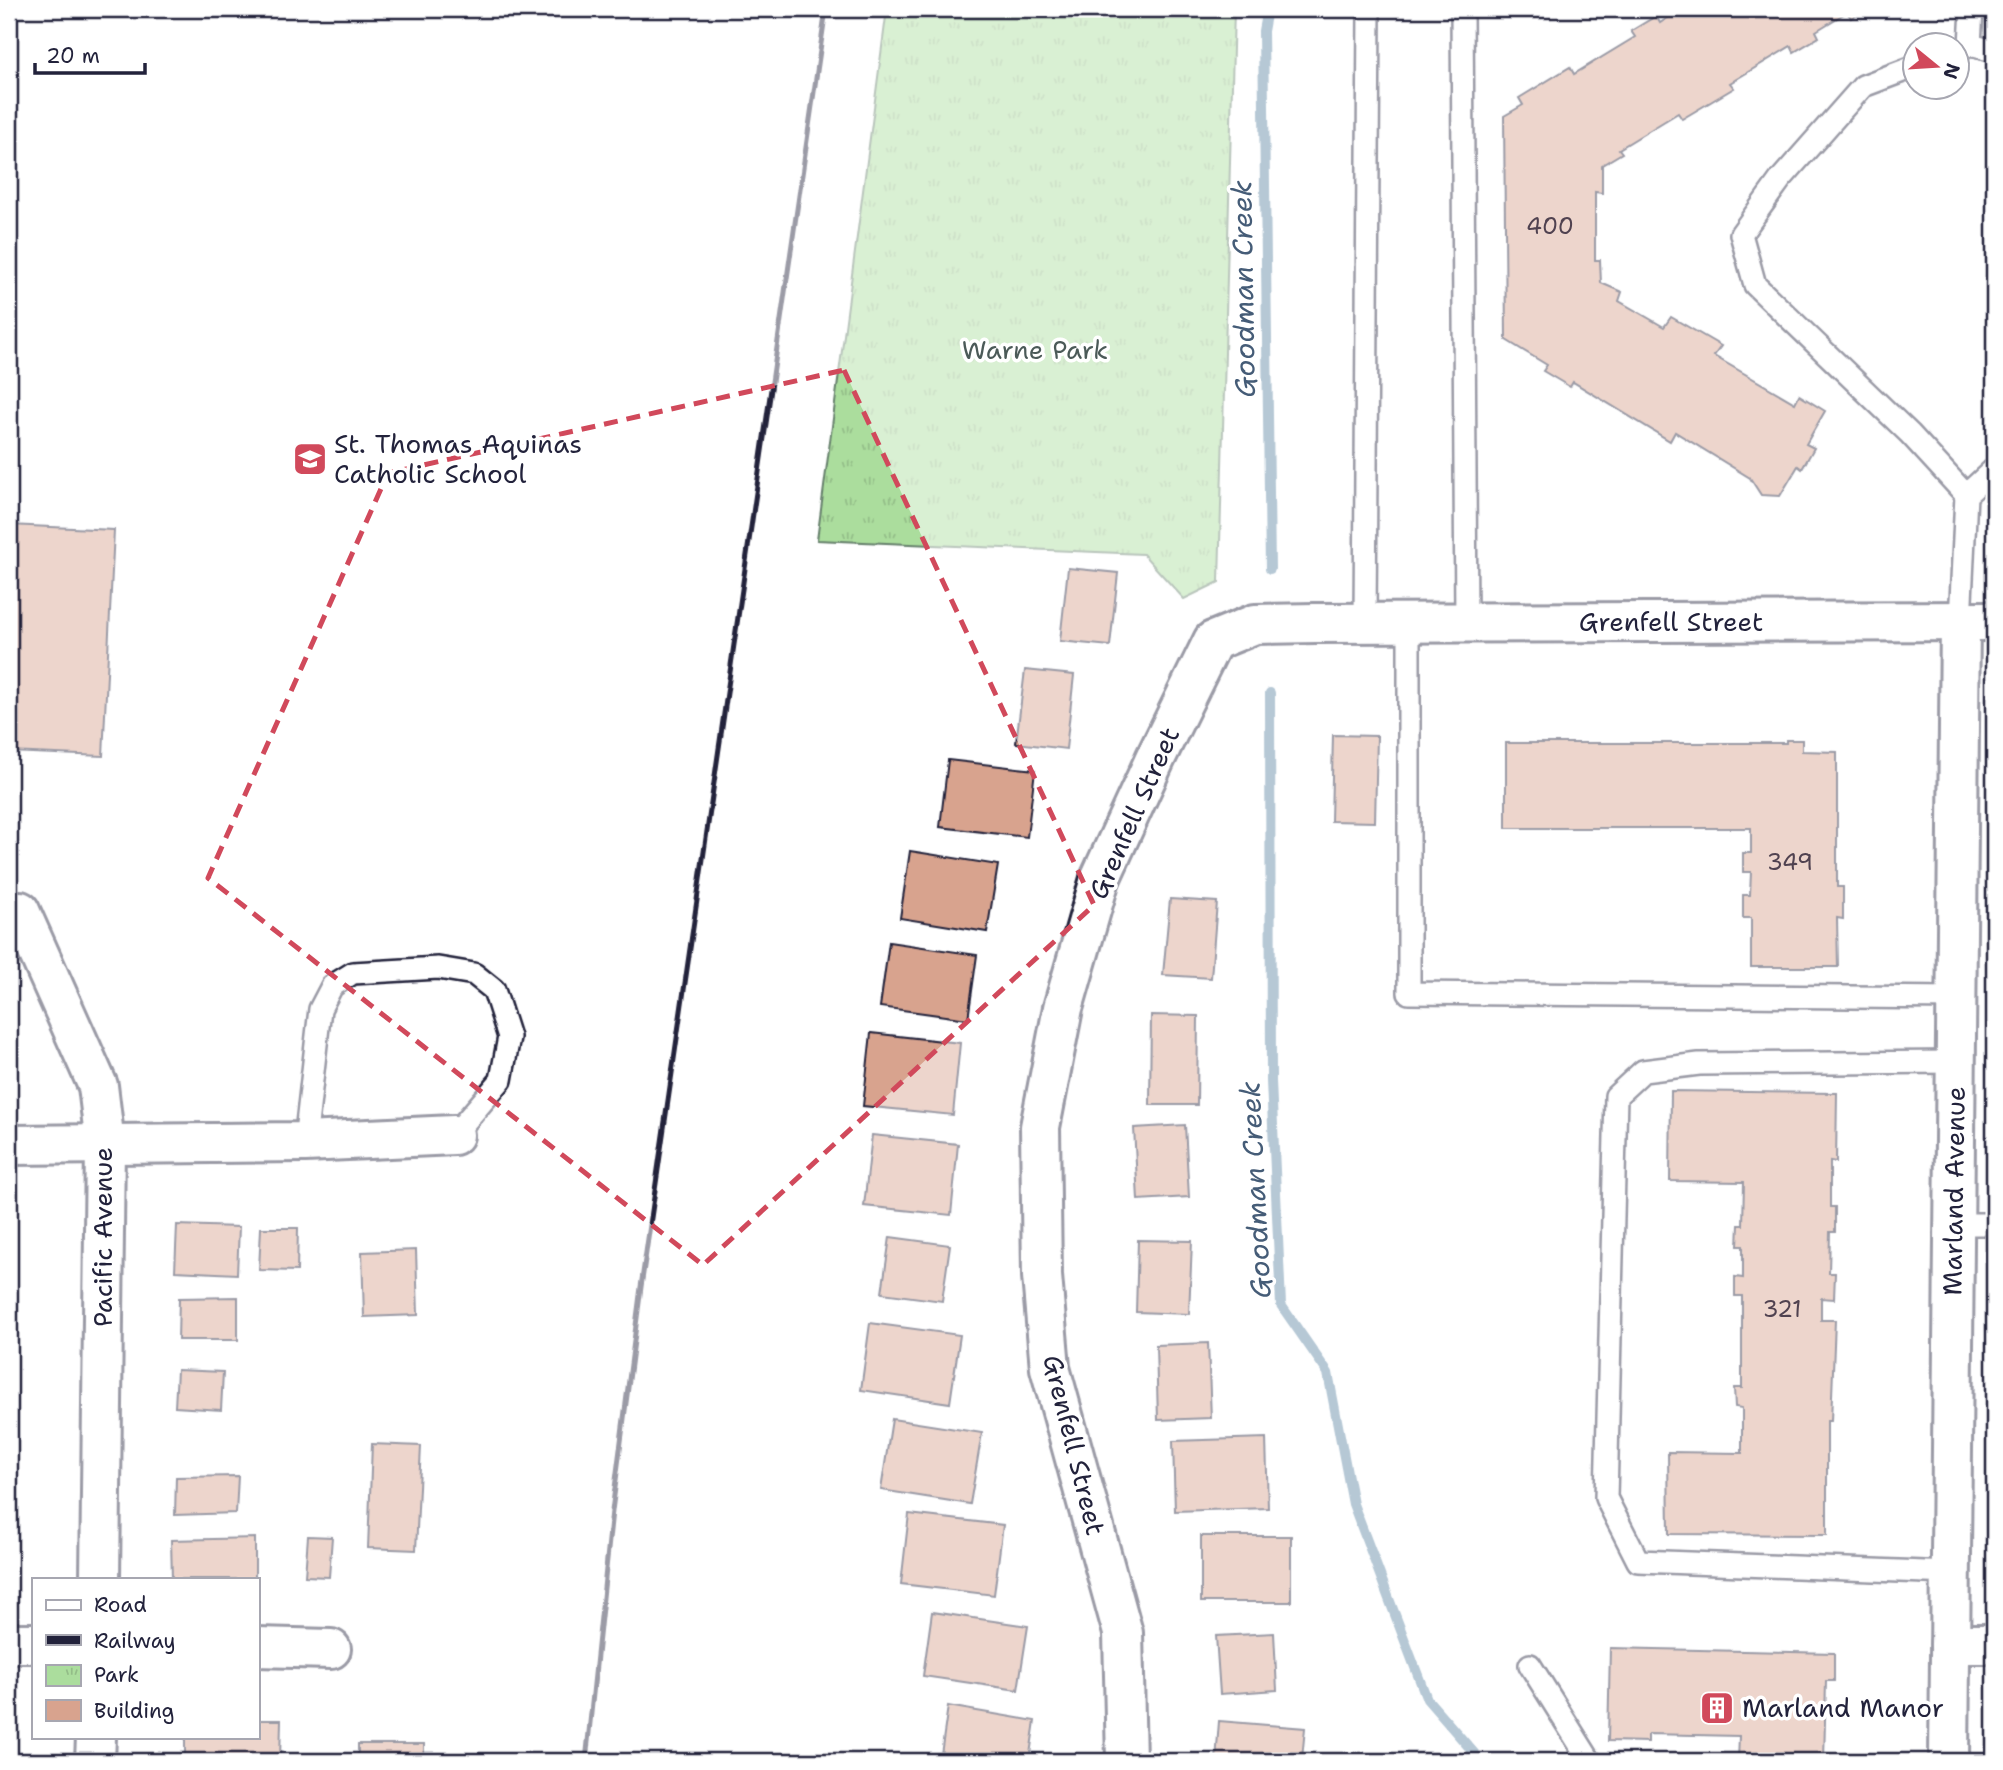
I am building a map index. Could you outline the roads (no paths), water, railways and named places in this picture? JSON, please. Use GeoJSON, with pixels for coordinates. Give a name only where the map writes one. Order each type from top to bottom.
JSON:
{"type":"FeatureCollection","features":[{"type":"Feature","properties":{"kind":"street","name":"Grenfell Street"},"geometry":{"type":"LineString","coordinates":[[1126,1761],[1123,1633],[1050,1368],[1044,1289],[1040,1127],[1063,1008],[1100,879],[1213,641],[1255,624],[1977,622]]}},
{"type":"Feature","properties":{"kind":"street","name":"Marland Avenue"},"geometry":{"type":"LineString","coordinates":[[1949,1761],[1956,998],[1977,622]]}},
{"type":"Feature","properties":{"kind":"street","name":"Pacific Avenue"},"geometry":{"type":"LineString","coordinates":[[20,911],[98,1086],[105,1144],[100,1578]]}},
{"type":"Feature","properties":{"kind":"street"},"geometry":{"type":"LineString","coordinates":[[9,1144],[305,1142],[454,1135]]}},
{"type":"Feature","properties":{"kind":"street"},"geometry":{"type":"LineString","coordinates":[[9,1643],[32,1643]]}},
{"type":"Feature","properties":{"kind":"street"},"geometry":{"type":"LineString","coordinates":[[1950,1644],[1994,1644]]}},
{"type":"Feature","properties":{"kind":"street"},"geometry":{"type":"LineString","coordinates":[[259,1647],[331,1649]]}},
{"type":"Feature","properties":{"kind":"street"},"geometry":{"type":"LineString","coordinates":[[95,1761],[96,1738]]}},
{"type":"Feature","properties":{"kind":"lane"},"geometry":{"type":"LineString","coordinates":[[1366,622],[1369,9]]}},
{"type":"Feature","properties":{"kind":"lane"},"geometry":{"type":"LineString","coordinates":[[1462,9],[1466,622]]}},
{"type":"Feature","properties":{"kind":"lane"},"geometry":{"type":"LineString","coordinates":[[1967,32],[1972,9]]}},
{"type":"Feature","properties":{"kind":"lane"},"geometry":{"type":"LineString","coordinates":[[1972,48],[1994,51]]}},
{"type":"Feature","properties":{"kind":"lane"},"geometry":{"type":"LineString","coordinates":[[1902,71],[1863,86],[1780,180],[1741,234],[1755,285],[1910,434],[1966,495],[1977,622]]}},
{"type":"Feature","properties":{"kind":"lane"},"geometry":{"type":"LineString","coordinates":[[1966,495],[1994,469]]}},
{"type":"Feature","properties":{"kind":"lane"},"geometry":{"type":"LineString","coordinates":[[1409,622],[1409,993],[1956,998]]}},
{"type":"Feature","properties":{"kind":"lane"},"geometry":{"type":"LineString","coordinates":[[305,1142],[320,1009],[332,986],[354,974],[438,968],[474,974],[494,990],[509,1037],[501,1080],[454,1135]]}},
{"type":"Feature","properties":{"kind":"lane"},"geometry":{"type":"LineString","coordinates":[[1951,1573],[1639,1561],[1606,1498],[1616,1096],[1643,1071],[1699,1063],[1956,1062]]}},
{"type":"Feature","properties":{"kind":"lane"},"geometry":{"type":"LineString","coordinates":[[1954,1224],[1994,1224]]}},
{"type":"Feature","properties":{"kind":"lane"},"geometry":{"type":"LineString","coordinates":[[1530,1665],[1590,1761]]}},
{"type":"Feature","properties":{"kind":"waterway","name":"Goodman Creek"},"geometry":{"type":"LineString","coordinates":[[1267,9],[1263,31],[1270,569]]}},
{"type":"Feature","properties":{"kind":"waterway","name":"Goodman Creek"},"geometry":{"type":"LineString","coordinates":[[1270,693],[1271,1081],[1281,1305],[1328,1373],[1353,1504],[1427,1699],[1481,1761]]}},
{"type":"Feature","properties":{"kind":"railway"},"geometry":{"type":"LineString","coordinates":[[586,1761],[612,1511],[641,1287],[826,9]]}},
{"type":"Feature","properties":{"kind":"place","name":"St. Thomas Aquinas Catholic School"},"geometry":{"type":"Point","coordinates":[310,459]}},
{"type":"Feature","properties":{"kind":"place","name":"Marland Manor"},"geometry":{"type":"Point","coordinates":[1717,1708]}},
{"type":"Feature","properties":{"kind":"park label","name":"Warne Park"},"geometry":{"type":"Point","coordinates":[1035,350]}}]}
